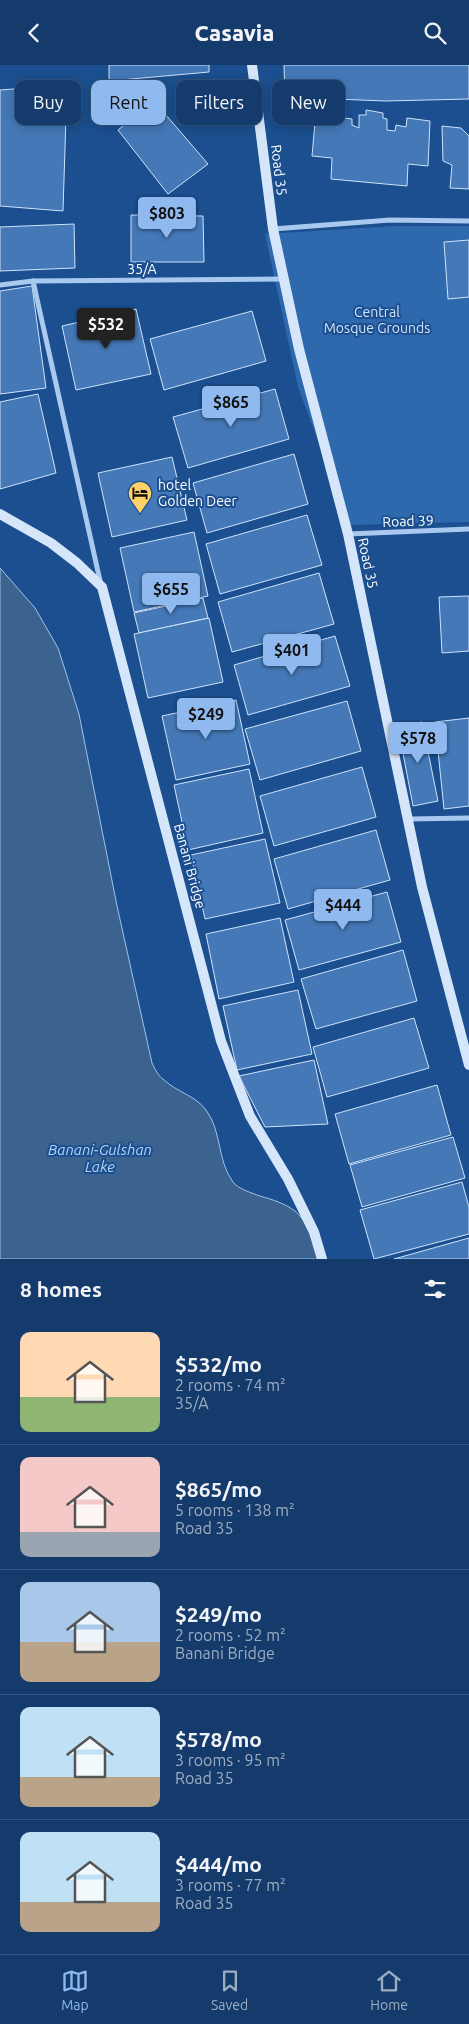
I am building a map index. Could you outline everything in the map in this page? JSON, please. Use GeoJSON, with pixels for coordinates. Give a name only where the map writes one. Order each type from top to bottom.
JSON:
{"type":"FeatureCollection","features":[{"type":"Feature","properties":{"kind":"main road","name":"Road 35"},"geometry":{"type":"LineString","coordinates":[[252,65],[272,229],[299,349],[348,534],[422,887],[469,1065]]}},
{"type":"Feature","properties":{"kind":"main road"},"geometry":{"type":"LineString","coordinates":[[0,514],[51,543],[77,563],[102,587]]}},
{"type":"Feature","properties":{"kind":"main road","name":"Banani Bridge"},"geometry":{"type":"LineString","coordinates":[[102,587],[221,1041],[250,1116],[288,1179],[314,1232],[322,1259]]}},
{"type":"Feature","properties":{"kind":"street"},"geometry":{"type":"LineString","coordinates":[[272,229],[390,220],[469,221]]}},
{"type":"Feature","properties":{"kind":"street","name":"35/A"},"geometry":{"type":"LineString","coordinates":[[0,285],[33,281],[284,279]]}},
{"type":"Feature","properties":{"kind":"street"},"geometry":{"type":"LineString","coordinates":[[33,281],[102,587]]}},
{"type":"Feature","properties":{"kind":"street","name":"Road 39"},"geometry":{"type":"LineString","coordinates":[[348,534],[469,529]]}},
{"type":"Feature","properties":{"kind":"street"},"geometry":{"type":"LineString","coordinates":[[409,819],[469,817]]}},
{"type":"Feature","properties":{"kind":"green space","name":"Central Mosque Grounds"},"geometry":{"type":"Polygon","coordinates":[[[394,226],[469,226],[469,522],[350,525],[298,387],[265,234],[394,226]]]}},
{"type":"Feature","properties":{"kind":"water","name":"Banani-Gulshan Lake"},"geometry":{"type":"Polygon","coordinates":[[[0,568],[35,608],[58,648],[79,714],[117,906],[152,1063],[161,1078],[202,1105],[206,1110],[215,1127],[224,1165],[233,1182],[245,1191],[278,1202],[300,1215],[307,1227],[318,1259],[0,1259],[0,568]]]}},
{"type":"Feature","properties":{"kind":"building"},"geometry":{"type":"Polygon","coordinates":[[[109,65],[209,65],[209,72],[109,80],[109,65]]]}},
{"type":"Feature","properties":{"kind":"building"},"geometry":{"type":"Polygon","coordinates":[[[284,65],[469,65],[469,99],[385,101],[345,99],[345,80],[284,80],[284,65]]]}},
{"type":"Feature","properties":{"kind":"building"},"geometry":{"type":"Polygon","coordinates":[[[15,89],[15,125],[66,125],[63,211],[0,206],[0,90],[15,89]]]}},
{"type":"Feature","properties":{"kind":"building"},"geometry":{"type":"Polygon","coordinates":[[[366,110],[383,113],[383,118],[387,119],[387,130],[395,131],[396,125],[406,127],[407,118],[430,121],[428,166],[408,164],[407,186],[331,179],[332,158],[312,156],[315,125],[345,125],[345,118],[352,119],[352,125],[359,128],[359,115],[366,115],[366,110]]]}},
{"type":"Feature","properties":{"kind":"building"},"geometry":{"type":"Polygon","coordinates":[[[166,115],[208,164],[168,194],[118,130],[124,125],[166,125],[166,115]]]}},
{"type":"Feature","properties":{"kind":"building"},"geometry":{"type":"Polygon","coordinates":[[[442,126],[461,128],[469,136],[469,189],[450,188],[452,165],[443,161],[442,126]]]}},
{"type":"Feature","properties":{"kind":"building"},"geometry":{"type":"Polygon","coordinates":[[[131,215],[203,216],[204,262],[131,262],[131,215]]]}},
{"type":"Feature","properties":{"kind":"building"},"geometry":{"type":"Polygon","coordinates":[[[74,224],[75,268],[0,271],[0,227],[74,224]]]}},
{"type":"Feature","properties":{"kind":"building"},"geometry":{"type":"Polygon","coordinates":[[[469,240],[469,297],[448,299],[444,242],[469,240]]]}},
{"type":"Feature","properties":{"kind":"building"},"geometry":{"type":"Polygon","coordinates":[[[32,286],[46,388],[0,394],[0,291],[32,286]]]}},
{"type":"Feature","properties":{"kind":"building"},"geometry":{"type":"Polygon","coordinates":[[[136,309],[151,374],[76,390],[62,326],[136,309]]]}},
{"type":"Feature","properties":{"kind":"building"},"geometry":{"type":"Polygon","coordinates":[[[252,311],[266,361],[164,390],[150,339],[252,311]]]}},
{"type":"Feature","properties":{"kind":"building"},"geometry":{"type":"Polygon","coordinates":[[[275,389],[289,439],[188,468],[173,417],[275,389]]]}},
{"type":"Feature","properties":{"kind":"building"},"geometry":{"type":"Polygon","coordinates":[[[38,394],[56,473],[0,489],[0,402],[38,394]]]}},
{"type":"Feature","properties":{"kind":"building"},"geometry":{"type":"Polygon","coordinates":[[[294,454],[308,504],[207,533],[193,483],[294,454]]]}},
{"type":"Feature","properties":{"kind":"building"},"geometry":{"type":"Polygon","coordinates":[[[172,457],[187,520],[112,537],[98,473],[172,457]]]}},
{"type":"Feature","properties":{"kind":"building"},"geometry":{"type":"Polygon","coordinates":[[[307,515],[322,565],[220,594],[206,544],[307,515]]]}},
{"type":"Feature","properties":{"kind":"building"},"geometry":{"type":"Polygon","coordinates":[[[194,532],[208,596],[134,612],[120,548],[194,532]]]}},
{"type":"Feature","properties":{"kind":"building"},"geometry":{"type":"Polygon","coordinates":[[[319,573],[334,624],[232,652],[218,602],[319,573]]]}},
{"type":"Feature","properties":{"kind":"building"},"geometry":{"type":"Polygon","coordinates":[[[469,596],[469,651],[442,653],[439,597],[469,596]]]}},
{"type":"Feature","properties":{"kind":"building"},"geometry":{"type":"Polygon","coordinates":[[[203,598],[208,618],[139,633],[134,613],[203,598]]]}},
{"type":"Feature","properties":{"kind":"building"},"geometry":{"type":"Polygon","coordinates":[[[209,618],[223,682],[148,698],[134,634],[209,618]]]}},
{"type":"Feature","properties":{"kind":"building"},"geometry":{"type":"Polygon","coordinates":[[[335,636],[350,686],[248,715],[234,665],[335,636]]]}},
{"type":"Feature","properties":{"kind":"building"},"geometry":{"type":"Polygon","coordinates":[[[236,700],[250,764],[176,780],[162,716],[236,700]]]}},
{"type":"Feature","properties":{"kind":"building"},"geometry":{"type":"Polygon","coordinates":[[[347,701],[361,751],[260,780],[245,729],[347,701]]]}},
{"type":"Feature","properties":{"kind":"building"},"geometry":{"type":"Polygon","coordinates":[[[469,718],[469,806],[444,809],[435,722],[469,718]]]}},
{"type":"Feature","properties":{"kind":"building"},"geometry":{"type":"Polygon","coordinates":[[[422,722],[438,801],[413,806],[398,727],[422,722]]]}},
{"type":"Feature","properties":{"kind":"building"},"geometry":{"type":"Polygon","coordinates":[[[362,767],[376,817],[274,846],[260,796],[362,767]]]}},
{"type":"Feature","properties":{"kind":"building"},"geometry":{"type":"Polygon","coordinates":[[[249,769],[263,833],[188,850],[174,785],[249,769]]]}},
{"type":"Feature","properties":{"kind":"building"},"geometry":{"type":"Polygon","coordinates":[[[376,830],[390,880],[288,909],[274,859],[376,830]]]}},
{"type":"Feature","properties":{"kind":"building"},"geometry":{"type":"Polygon","coordinates":[[[265,839],[280,903],[205,919],[191,855],[265,839]]]}},
{"type":"Feature","properties":{"kind":"building"},"geometry":{"type":"Polygon","coordinates":[[[387,892],[401,942],[299,970],[285,920],[387,892]]]}},
{"type":"Feature","properties":{"kind":"building"},"geometry":{"type":"Polygon","coordinates":[[[280,918],[294,982],[219,999],[206,934],[280,918]]]}},
{"type":"Feature","properties":{"kind":"building"},"geometry":{"type":"Polygon","coordinates":[[[403,950],[417,1001],[316,1029],[301,979],[403,950]]]}},
{"type":"Feature","properties":{"kind":"building"},"geometry":{"type":"Polygon","coordinates":[[[298,990],[312,1054],[237,1070],[223,1006],[298,990]]]}},
{"type":"Feature","properties":{"kind":"building"},"geometry":{"type":"Polygon","coordinates":[[[414,1018],[429,1068],[327,1097],[313,1047],[414,1018]]]}},
{"type":"Feature","properties":{"kind":"building"},"geometry":{"type":"Polygon","coordinates":[[[314,1060],[328,1124],[265,1127],[239,1076],[314,1060]]]}},
{"type":"Feature","properties":{"kind":"building"},"geometry":{"type":"Polygon","coordinates":[[[437,1085],[451,1135],[349,1164],[335,1114],[437,1085]]]}},
{"type":"Feature","properties":{"kind":"building"},"geometry":{"type":"Polygon","coordinates":[[[453,1137],[465,1178],[362,1207],[350,1165],[453,1137]]]}},
{"type":"Feature","properties":{"kind":"building"},"geometry":{"type":"Polygon","coordinates":[[[462,1182],[469,1207],[469,1234],[374,1259],[360,1210],[462,1182]]]}},
{"type":"Feature","properties":{"kind":"building"},"geometry":{"type":"Polygon","coordinates":[[[469,1238],[469,1259],[394,1259],[469,1238]]]}},
{"type":"Feature","properties":{"kind":"place","name":"hotel Golden Deer"},"geometry":{"type":"Point","coordinates":[140,514]}}]}
